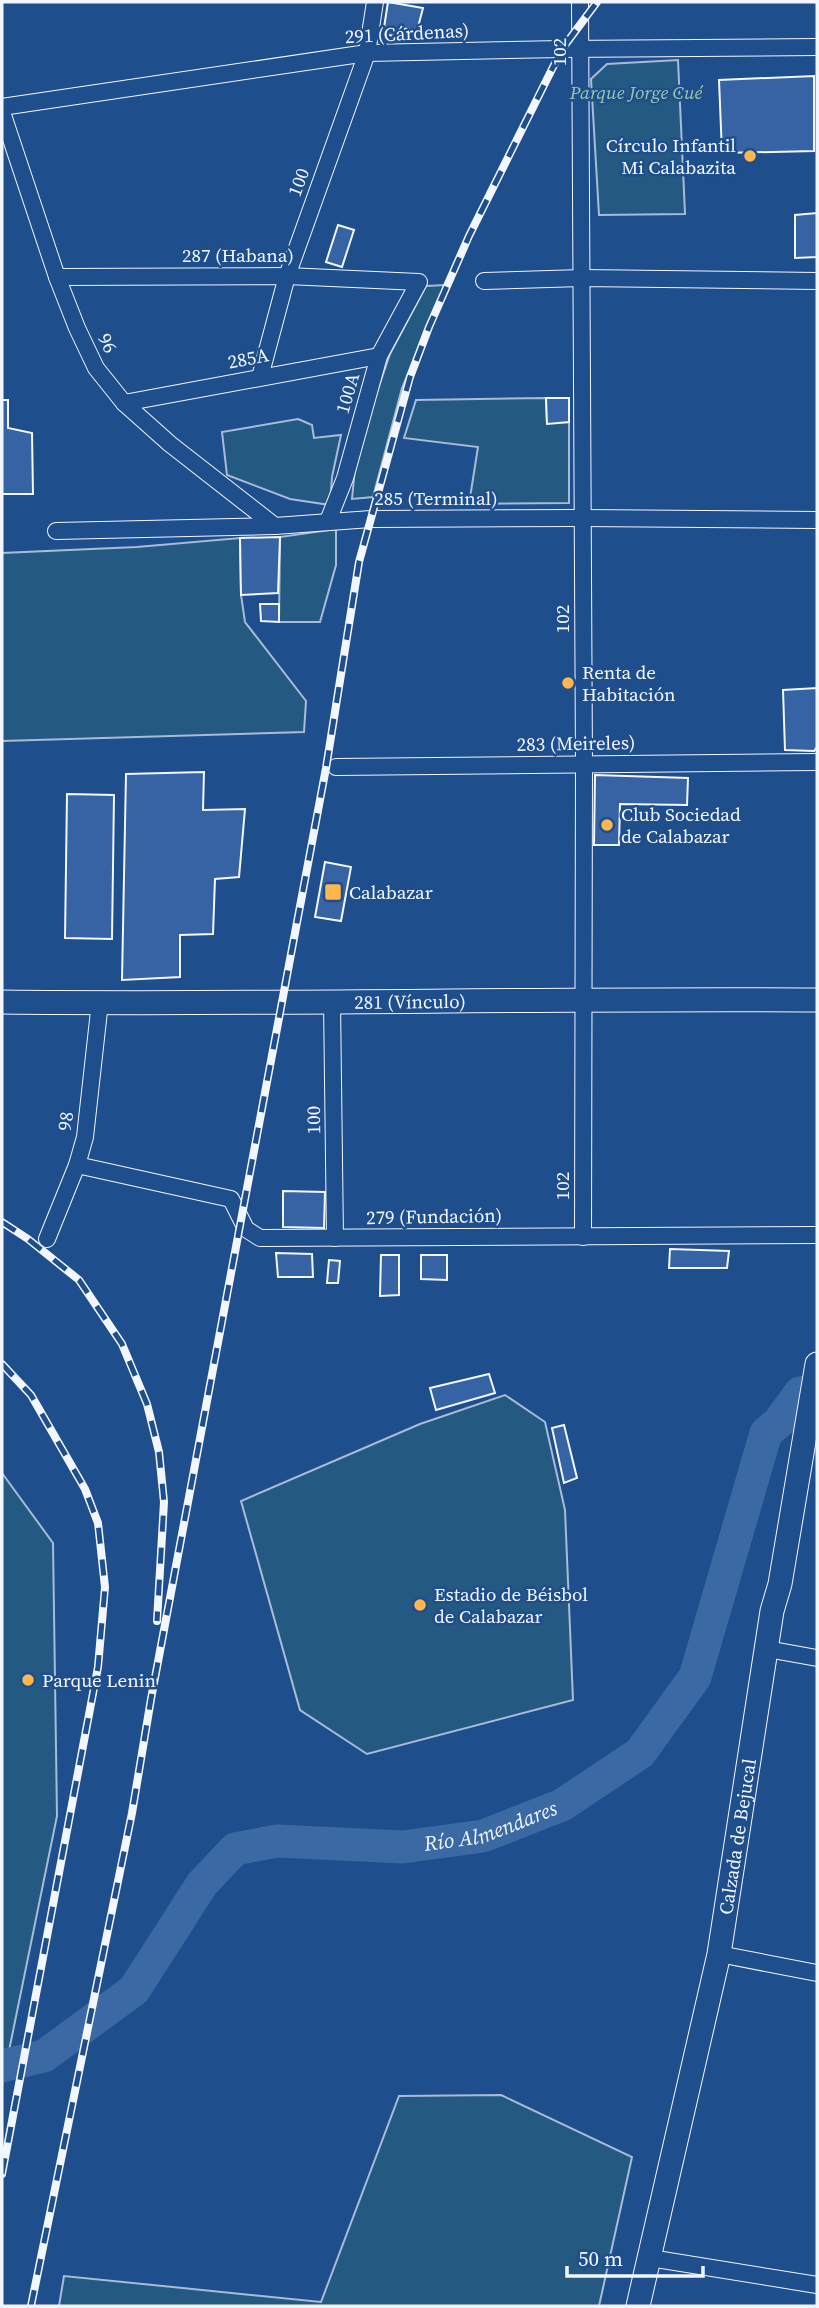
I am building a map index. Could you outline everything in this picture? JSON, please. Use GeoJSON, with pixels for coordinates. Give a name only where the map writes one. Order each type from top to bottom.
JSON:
{"type":"FeatureCollection","features":[{"type":"Feature","properties":{"kind":"main road","name":"281 (Vínculo)"},"geometry":{"type":"LineString","coordinates":[[2,1002],[817,1000]]}},
{"type":"Feature","properties":{"kind":"main road","name":"Calzada de Bejucal"},"geometry":{"type":"LineString","coordinates":[[638,2306],[719,1954],[767,1649],[817,1364]]}},
{"type":"Feature","properties":{"kind":"street","name":"100"},"geometry":{"type":"LineString","coordinates":[[260,377],[286,276],[367,53],[375,2]]}},
{"type":"Feature","properties":{"kind":"street","name":"102"},"geometry":{"type":"LineString","coordinates":[[580,2],[584,764],[583,1237]]}},
{"type":"Feature","properties":{"kind":"street","name":"291 (Cárdenas)"},"geometry":{"type":"LineString","coordinates":[[2,109],[367,53],[817,47]]}},
{"type":"Feature","properties":{"kind":"street","name":"96"},"geometry":{"type":"LineString","coordinates":[[2,109],[57,276],[96,368],[124,403],[170,444],[275,526]]}},
{"type":"Feature","properties":{"kind":"street","name":"287 (Habana)"},"geometry":{"type":"LineString","coordinates":[[57,276],[286,276],[419,282]]}},
{"type":"Feature","properties":{"kind":"street"},"geometry":{"type":"LineString","coordinates":[[484,281],[582,278],[817,281]]}},
{"type":"Feature","properties":{"kind":"street","name":"100A"},"geometry":{"type":"LineString","coordinates":[[328,521],[345,478],[379,356],[419,282]]}},
{"type":"Feature","properties":{"kind":"street","name":"285A"},"geometry":{"type":"LineString","coordinates":[[124,403],[379,356]]}},
{"type":"Feature","properties":{"kind":"street","name":"285 (Terminal)"},"geometry":{"type":"LineString","coordinates":[[56,531],[275,526],[328,521],[582,518],[817,520]]}},
{"type":"Feature","properties":{"kind":"street","name":"283 (Meireles)"},"geometry":{"type":"LineString","coordinates":[[336,767],[817,762]]}},
{"type":"Feature","properties":{"kind":"street","name":"100"},"geometry":{"type":"LineString","coordinates":[[332,1001],[335,1238]]}},
{"type":"Feature","properties":{"kind":"street","name":"98"},"geometry":{"type":"LineString","coordinates":[[47,1239],[77,1165],[85,1137],[100,1002]]}},
{"type":"Feature","properties":{"kind":"street","name":"279 (Fundación)"},"geometry":{"type":"LineString","coordinates":[[77,1165],[231,1199],[246,1229],[260,1238],[817,1235]]}},
{"type":"Feature","properties":{"kind":"street"},"geometry":{"type":"LineString","coordinates":[[767,1649],[817,1658]]}},
{"type":"Feature","properties":{"kind":"street"},"geometry":{"type":"LineString","coordinates":[[719,1954],[817,1972]]}},
{"type":"Feature","properties":{"kind":"street"},"geometry":{"type":"LineString","coordinates":[[650,2258],[817,2285]]}},
{"type":"Feature","properties":{"kind":"green space","name":"Parque Jorge Cué"},"geometry":{"type":"Polygon","coordinates":[[[678,60],[685,214],[599,215],[591,79],[607,64],[678,60]]]}},
{"type":"Feature","properties":{"kind":"green space"},"geometry":{"type":"Polygon","coordinates":[[[445,285],[402,388],[373,497],[352,499],[355,468],[363,433],[390,354],[426,286],[445,285]]]}},
{"type":"Feature","properties":{"kind":"green space"},"geometry":{"type":"Polygon","coordinates":[[[546,398],[547,423],[569,422],[569,503],[469,504],[478,447],[404,438],[416,400],[546,398]]]}},
{"type":"Feature","properties":{"kind":"green space"},"geometry":{"type":"Polygon","coordinates":[[[298,419],[312,425],[314,438],[341,435],[332,477],[330,505],[290,499],[227,475],[222,432],[298,419]]]}},
{"type":"Feature","properties":{"kind":"green space"},"geometry":{"type":"Polygon","coordinates":[[[336,529],[336,565],[320,622],[279,622],[280,537],[336,529]]]}},
{"type":"Feature","properties":{"kind":"green space"},"geometry":{"type":"Polygon","coordinates":[[[240,538],[241,595],[245,622],[306,701],[304,732],[2,741],[2,553],[137,547],[240,538]]]}},
{"type":"Feature","properties":{"kind":"green space","name":"Estadio de Béisbol de Calabazar"},"geometry":{"type":"Polygon","coordinates":[[[505,1395],[545,1422],[565,1510],[573,1700],[367,1754],[300,1710],[241,1501],[420,1424],[505,1395]]]}},
{"type":"Feature","properties":{"kind":"green space","name":"Parque Lenin"},"geometry":{"type":"Polygon","coordinates":[[[2,1473],[53,1543],[57,1816],[2,2085],[2,1473]]]}},
{"type":"Feature","properties":{"kind":"green space"},"geometry":{"type":"Polygon","coordinates":[[[501,2095],[632,2157],[599,2306],[59,2306],[64,2276],[321,2302],[399,2096],[501,2095]]]}},
{"type":"Feature","properties":{"kind":"building"},"geometry":{"type":"Polygon","coordinates":[[[388,2],[423,8],[417,31],[401,28],[400,37],[383,34],[388,2]]]}},
{"type":"Feature","properties":{"kind":"building"},"geometry":{"type":"Polygon","coordinates":[[[814,76],[814,151],[722,153],[719,80],[814,76]]]}},
{"type":"Feature","properties":{"kind":"building"},"geometry":{"type":"Polygon","coordinates":[[[817,213],[817,257],[795,258],[795,215],[817,213]]]}},
{"type":"Feature","properties":{"kind":"building"},"geometry":{"type":"Polygon","coordinates":[[[338,225],[354,230],[342,267],[326,262],[338,225]]]}},
{"type":"Feature","properties":{"kind":"building"},"geometry":{"type":"Polygon","coordinates":[[[546,398],[569,398],[569,422],[547,424],[546,398]]]}},
{"type":"Feature","properties":{"kind":"building"},"geometry":{"type":"Polygon","coordinates":[[[2,400],[8,400],[8,428],[32,433],[33,494],[2,494],[2,400]]]}},
{"type":"Feature","properties":{"kind":"building"},"geometry":{"type":"Polygon","coordinates":[[[280,537],[278,593],[241,595],[240,538],[280,537]]]}},
{"type":"Feature","properties":{"kind":"building"},"geometry":{"type":"Polygon","coordinates":[[[260,604],[279,604],[279,622],[261,621],[260,604]]]}},
{"type":"Feature","properties":{"kind":"building"},"geometry":{"type":"Polygon","coordinates":[[[817,688],[817,747],[814,751],[785,750],[783,690],[817,688]]]}},
{"type":"Feature","properties":{"kind":"building"},"geometry":{"type":"Polygon","coordinates":[[[204,772],[203,810],[245,809],[239,877],[215,879],[213,934],[180,935],[180,977],[122,980],[126,774],[204,772]]]}},
{"type":"Feature","properties":{"kind":"building","name":"Club Sociedad de Calabazar"},"geometry":{"type":"Polygon","coordinates":[[[595,775],[688,778],[687,805],[620,804],[619,845],[594,845],[595,775]]]}},
{"type":"Feature","properties":{"kind":"building"},"geometry":{"type":"Polygon","coordinates":[[[67,794],[114,795],[112,939],[65,938],[67,794]]]}},
{"type":"Feature","properties":{"kind":"building","name":"Calabazar"},"geometry":{"type":"Polygon","coordinates":[[[325,862],[351,867],[341,921],[315,917],[325,862]]]}},
{"type":"Feature","properties":{"kind":"building"},"geometry":{"type":"Polygon","coordinates":[[[283,1191],[325,1192],[324,1228],[283,1227],[283,1191]]]}},
{"type":"Feature","properties":{"kind":"building"},"geometry":{"type":"Polygon","coordinates":[[[670,1249],[729,1251],[727,1268],[669,1268],[670,1249]]]}},
{"type":"Feature","properties":{"kind":"building"},"geometry":{"type":"Polygon","coordinates":[[[276,1253],[312,1254],[313,1277],[278,1277],[276,1253]]]}},
{"type":"Feature","properties":{"kind":"building"},"geometry":{"type":"Polygon","coordinates":[[[381,1255],[399,1255],[399,1295],[380,1296],[381,1255]]]}},
{"type":"Feature","properties":{"kind":"building"},"geometry":{"type":"Polygon","coordinates":[[[421,1255],[447,1255],[447,1280],[421,1279],[421,1255]]]}},
{"type":"Feature","properties":{"kind":"building"},"geometry":{"type":"Polygon","coordinates":[[[329,1260],[340,1261],[338,1283],[327,1283],[329,1260]]]}},
{"type":"Feature","properties":{"kind":"building"},"geometry":{"type":"Polygon","coordinates":[[[489,1374],[495,1393],[436,1410],[430,1388],[489,1374]]]}},
{"type":"Feature","properties":{"kind":"building"},"geometry":{"type":"Polygon","coordinates":[[[564,1425],[577,1478],[564,1483],[552,1428],[564,1425]]]}},
{"type":"Feature","properties":{"kind":"waterway","name":"Río Almendares"},"geometry":{"type":"LineString","coordinates":[[2,2066],[44,2056],[134,1990],[202,1884],[235,1849],[277,1841],[403,1847],[483,1836],[562,1805],[640,1753],[695,1677],[766,1433],[779,1422],[800,1393],[817,1390]]}},
{"type":"Feature","properties":{"kind":"railway"},"geometry":{"type":"LineString","coordinates":[[31,2306],[132,1813],[151,1699],[326,768],[359,562],[410,377],[429,327],[469,236],[562,49],[597,2]]}},
{"type":"Feature","properties":{"kind":"railway"},"geometry":{"type":"LineString","coordinates":[[2,1222],[79,1280],[122,1344],[147,1404],[159,1452],[164,1502],[157,1621]]}},
{"type":"Feature","properties":{"kind":"railway"},"geometry":{"type":"LineString","coordinates":[[2,1364],[31,1395],[85,1489],[98,1523],[105,1587],[98,1667],[2,2174]]}},
{"type":"Feature","properties":{"kind":"place","name":"Círculo Infantil Mi Calabazita"},"geometry":{"type":"Point","coordinates":[750,156]}},
{"type":"Feature","properties":{"kind":"place","name":"Renta de Habitación"},"geometry":{"type":"Point","coordinates":[568,683]}},
{"type":"Feature","properties":{"kind":"place","name":"Club Sociedad de Calabazar"},"geometry":{"type":"Point","coordinates":[607,825]}},
{"type":"Feature","properties":{"kind":"place","name":"Calabazar"},"geometry":{"type":"Point","coordinates":[333,892]}},
{"type":"Feature","properties":{"kind":"place","name":"Estadio de Béisbol de Calabazar"},"geometry":{"type":"Point","coordinates":[420,1605]}},
{"type":"Feature","properties":{"kind":"place","name":"Parque Lenin"},"geometry":{"type":"Point","coordinates":[28,1680]}}]}
